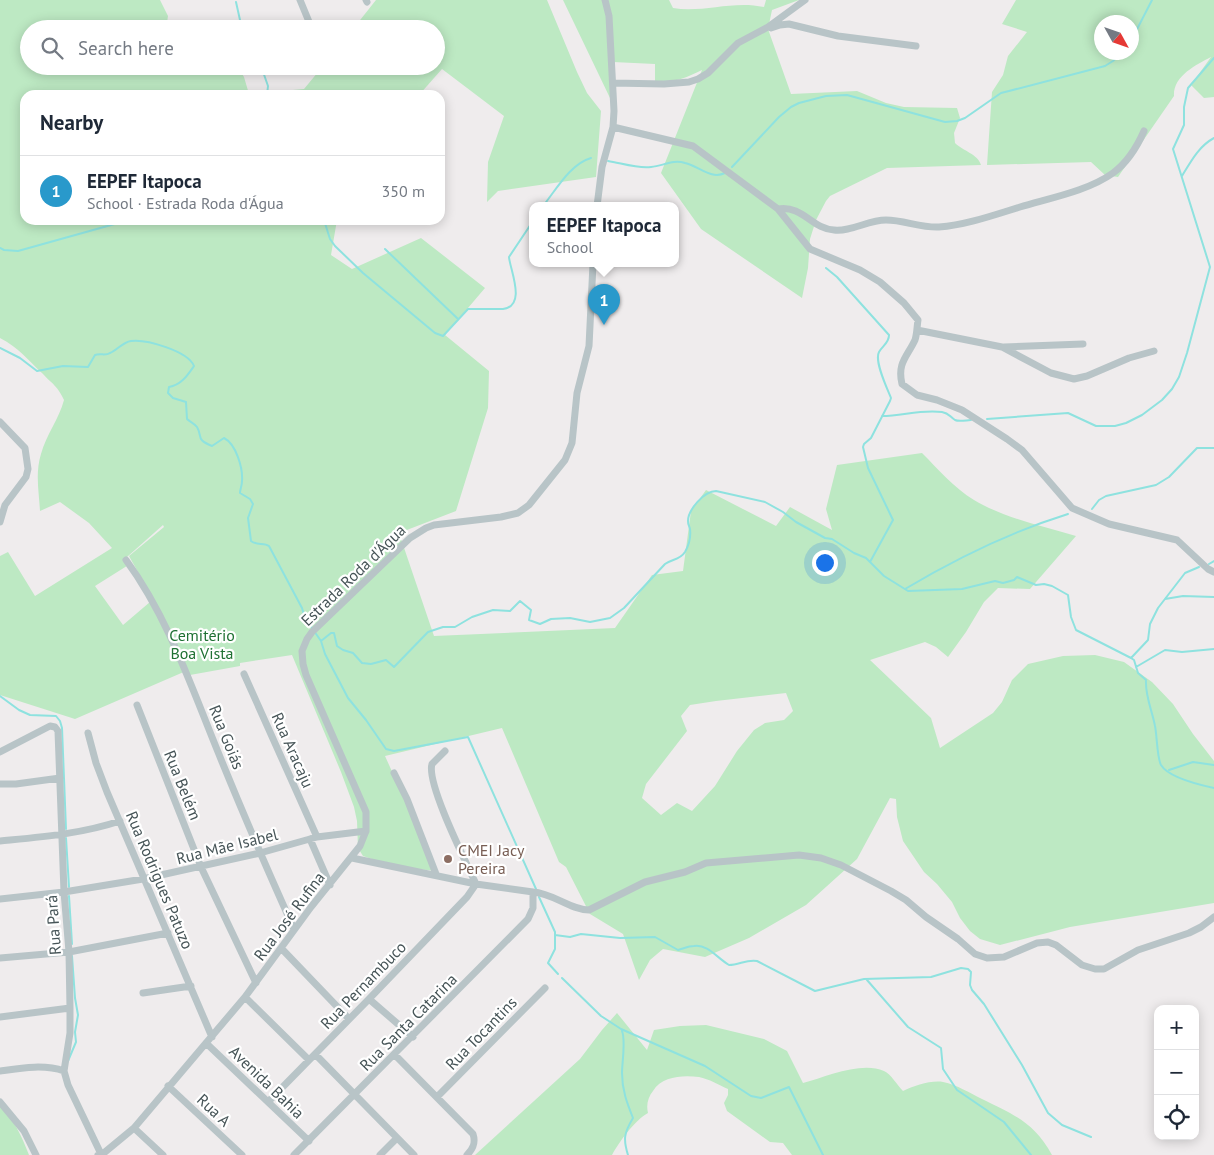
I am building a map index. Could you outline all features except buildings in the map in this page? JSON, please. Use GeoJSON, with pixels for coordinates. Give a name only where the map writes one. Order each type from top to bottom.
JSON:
{"type":"FeatureCollection","features":[{"type":"Feature","properties":{"kind":"street"},"geometry":{"type":"LineString","coordinates":[[300,0],[308,20]]}},
{"type":"Feature","properties":{"kind":"street"},"geometry":{"type":"LineString","coordinates":[[598,202],[602,167],[614,127],[609,16],[605,0]]}},
{"type":"Feature","properties":{"kind":"street"},"geometry":{"type":"LineString","coordinates":[[762,31],[805,0]]}},
{"type":"Feature","properties":{"kind":"street"},"geometry":{"type":"LineString","coordinates":[[613,83],[664,84],[694,80],[708,73],[738,43],[762,31],[788,24],[838,36],[916,46]]}},
{"type":"Feature","properties":{"kind":"street"},"geometry":{"type":"LineString","coordinates":[[614,127],[693,146],[778,209],[810,250],[860,270],[880,282],[904,303],[918,320],[916,338],[901,363],[900,375],[902,384],[917,395],[937,400],[962,410],[1007,439],[1022,450],[1072,508],[1109,524],[1177,540],[1208,569],[1214,572]]}},
{"type":"Feature","properties":{"kind":"street"},"geometry":{"type":"LineString","coordinates":[[778,209],[788,208],[797,211],[824,228],[836,231],[887,220],[930,227],[956,224],[1073,192],[1102,180],[1119,169],[1129,158],[1144,131]]}},
{"type":"Feature","properties":{"kind":"street","name":"Estrada Roda d'Água"},"geometry":{"type":"LineString","coordinates":[[366,831],[366,812],[306,674],[302,651],[307,639],[315,629],[417,532],[442,523],[501,517],[518,513],[530,505],[552,477],[568,455],[572,443],[577,394],[589,346],[593,267]]}},
{"type":"Feature","properties":{"kind":"street"},"geometry":{"type":"LineString","coordinates":[[917,330],[1002,347],[1082,344]]}},
{"type":"Feature","properties":{"kind":"street"},"geometry":{"type":"LineString","coordinates":[[1002,347],[1052,373],[1074,379],[1087,376],[1129,358],[1154,350]]}},
{"type":"Feature","properties":{"kind":"street"},"geometry":{"type":"LineString","coordinates":[[0,422],[25,448],[28,469],[26,477],[5,505],[0,522]]}},
{"type":"Feature","properties":{"kind":"street","name":"Rua Goiás"},"geometry":{"type":"LineString","coordinates":[[126,560],[144,586],[180,656],[260,853],[294,929]]}},
{"type":"Feature","properties":{"kind":"street","name":"Rua Aracaju"},"geometry":{"type":"LineString","coordinates":[[244,674],[314,838]]}},
{"type":"Feature","properties":{"kind":"street","name":"Rua Belém"},"geometry":{"type":"LineString","coordinates":[[137,705],[201,866],[256,983]]}},
{"type":"Feature","properties":{"kind":"street","name":"Rua Pará"},"geometry":{"type":"LineString","coordinates":[[0,752],[46,728],[52,726],[58,731],[70,1008],[70,1033],[64,1071]]}},
{"type":"Feature","properties":{"kind":"street","name":"Rua Rodrigues Patuzo"},"geometry":{"type":"LineString","coordinates":[[88,733],[101,776],[143,879],[212,1037]]}},
{"type":"Feature","properties":{"kind":"street"},"geometry":{"type":"LineString","coordinates":[[445,750],[432,764],[431,774],[436,792],[476,884]]}},
{"type":"Feature","properties":{"kind":"street"},"geometry":{"type":"LineString","coordinates":[[394,773],[407,799],[436,874]]}},
{"type":"Feature","properties":{"kind":"street"},"geometry":{"type":"LineString","coordinates":[[0,784],[16,784],[60,778]]}},
{"type":"Feature","properties":{"kind":"street"},"geometry":{"type":"LineString","coordinates":[[0,841],[62,835],[120,821]]}},
{"type":"Feature","properties":{"kind":"street","name":"Rua Mãe Isabel"},"geometry":{"type":"LineString","coordinates":[[0,899],[64,892],[143,879],[260,853],[314,838],[366,831]]}},
{"type":"Feature","properties":{"kind":"street","name":"Rua José Rufina"},"geometry":{"type":"LineString","coordinates":[[103,1154],[134,1128],[245,997],[294,929],[352,858],[360,846],[366,831]]}},
{"type":"Feature","properties":{"kind":"street"},"geometry":{"type":"LineString","coordinates":[[314,838],[330,885]]}},
{"type":"Feature","properties":{"kind":"street"},"geometry":{"type":"LineString","coordinates":[[352,858],[436,874],[476,884],[548,894],[583,910],[590,910],[651,880],[685,872],[706,864],[800,854],[821,858],[841,865],[891,891],[906,900],[975,954],[987,958],[1004,957],[1038,943],[1048,942],[1056,945],[1082,965],[1095,969],[1104,969],[1148,945],[1189,933],[1214,917]]}},
{"type":"Feature","properties":{"kind":"street","name":"Rua Pernambuco"},"geometry":{"type":"LineString","coordinates":[[268,1102],[467,897],[476,884]]}},
{"type":"Feature","properties":{"kind":"street","name":"Rua Santa Catarina"},"geometry":{"type":"LineString","coordinates":[[294,1155],[528,919],[532,912],[533,892]]}},
{"type":"Feature","properties":{"kind":"street"},"geometry":{"type":"LineString","coordinates":[[0,958],[69,952],[168,933]]}},
{"type":"Feature","properties":{"kind":"street"},"geometry":{"type":"LineString","coordinates":[[281,948],[349,1019]]}},
{"type":"Feature","properties":{"kind":"street"},"geometry":{"type":"LineString","coordinates":[[143,993],[190,986]]}},
{"type":"Feature","properties":{"kind":"street","name":"Rua Tocantins"},"geometry":{"type":"LineString","coordinates":[[438,1097],[545,988]]}},
{"type":"Feature","properties":{"kind":"street"},"geometry":{"type":"LineString","coordinates":[[245,997],[309,1060]]}},
{"type":"Feature","properties":{"kind":"street"},"geometry":{"type":"LineString","coordinates":[[369,999],[413,1037]]}},
{"type":"Feature","properties":{"kind":"street"},"geometry":{"type":"LineString","coordinates":[[0,1017],[70,1008]]}},
{"type":"Feature","properties":{"kind":"street","name":"Avenida Bahia"},"geometry":{"type":"LineString","coordinates":[[206,1043],[309,1141]]}},
{"type":"Feature","properties":{"kind":"street"},"geometry":{"type":"LineString","coordinates":[[315,1054],[354,1096],[414,1155]]}},
{"type":"Feature","properties":{"kind":"street"},"geometry":{"type":"LineString","coordinates":[[395,1055],[473,1134],[475,1141],[467,1155]]}},
{"type":"Feature","properties":{"kind":"street"},"geometry":{"type":"LineString","coordinates":[[0,1071],[21,1068],[50,1068],[64,1071],[68,1085],[103,1154]]}},
{"type":"Feature","properties":{"kind":"street","name":"Rua A"},"geometry":{"type":"LineString","coordinates":[[168,1086],[242,1155]]}},
{"type":"Feature","properties":{"kind":"street"},"geometry":{"type":"LineString","coordinates":[[0,1102],[24,1131],[36,1155]]}},
{"type":"Feature","properties":{"kind":"street"},"geometry":{"type":"LineString","coordinates":[[134,1128],[164,1155]]}},
{"type":"Feature","properties":{"kind":"street"},"geometry":{"type":"LineString","coordinates":[[380,1155],[397,1138]]}},
{"type":"Feature","properties":{"kind":"green space","name":"Cemitério Boa Vista"},"geometry":{"type":"Polygon","coordinates":[[[0,0],[160,0],[168,16],[167,20],[20,20],[20,75],[243,75],[248,90],[20,90],[20,225],[336,225],[331,255],[352,269],[421,238],[485,288],[445,335],[489,371],[488,408],[456,511],[399,533],[434,636],[615,628],[652,575],[683,571],[691,511],[706,490],[776,526],[790,507],[832,530],[826,509],[837,465],[922,453],[946,478],[974,500],[998,512],[1076,536],[1030,589],[998,588],[984,602],[948,657],[936,647],[925,642],[870,660],[931,718],[940,748],[993,713],[1002,702],[1012,680],[1028,664],[1063,656],[1095,655],[1124,662],[1152,682],[1173,704],[1214,761],[1214,903],[1070,927],[1000,945],[980,939],[970,931],[960,918],[952,902],[924,872],[903,841],[897,817],[896,799],[890,798],[857,859],[806,905],[749,938],[705,957],[663,949],[650,960],[639,980],[623,934],[590,914],[566,867],[559,862],[502,728],[385,756],[437,871],[395,867],[363,856],[358,848],[357,821],[354,807],[292,655],[240,663],[240,666],[190,675],[161,613],[129,556],[164,527],[163,525],[127,557],[130,564],[95,586],[123,625],[150,602],[186,671],[75,719],[0,695],[0,556],[8,552],[35,596],[112,548],[89,523],[60,502],[40,511],[39,461],[43,447],[64,400],[57,388],[12,346],[0,338],[0,0]],[[786,693],[690,705],[681,716],[687,731],[646,784],[642,798],[661,815],[677,803],[692,811],[715,786],[737,751],[754,730],[765,723],[784,720],[793,711],[786,693]]]}},
{"type":"Feature","properties":{"kind":"green space"},"geometry":{"type":"Polygon","coordinates":[[[376,0],[547,0],[587,93],[601,111],[596,177],[498,191],[487,202],[488,162],[504,116],[445,71],[445,20],[360,20],[376,0]]]}},
{"type":"Feature","properties":{"kind":"green space"},"geometry":{"type":"Polygon","coordinates":[[[563,0],[669,0],[673,8],[696,9],[741,5],[764,7],[766,0],[799,0],[772,10],[768,29],[791,94],[857,91],[886,103],[904,107],[957,108],[960,118],[954,133],[955,143],[974,155],[981,165],[887,168],[830,196],[816,220],[810,239],[808,268],[802,298],[701,229],[661,173],[702,70],[680,79],[655,81],[655,64],[613,62],[610,98],[563,0]]]}},
{"type":"Feature","properties":{"kind":"green space"},"geometry":{"type":"Polygon","coordinates":[[[1016,0],[1214,0],[1214,97],[1204,98],[1191,85],[1211,57],[1181,77],[1177,83],[1174,96],[1118,177],[1105,175],[1091,162],[987,165],[992,92],[1003,75],[1008,56],[1027,32],[1002,24],[1016,0]]]}},
{"type":"Feature","properties":{"kind":"green space"},"geometry":{"type":"Polygon","coordinates":[[[316,75],[437,75],[423,90],[293,90],[304,89],[316,75]]]}},
{"type":"Feature","properties":{"kind":"green space"},"geometry":{"type":"Polygon","coordinates":[[[617,1013],[647,1050],[654,1030],[680,1026],[706,1025],[764,1039],[787,1051],[803,1083],[843,1071],[875,1068],[887,1072],[903,1091],[928,1083],[948,1083],[1004,1110],[1022,1121],[1038,1135],[1052,1155],[792,1155],[783,1143],[770,1142],[727,1111],[724,1103],[728,1095],[728,1089],[703,1078],[686,1076],[667,1079],[657,1086],[649,1098],[648,1113],[628,1132],[612,1155],[475,1155],[580,1059],[617,1013]]]}},
{"type":"Feature","properties":{"kind":"green space"},"geometry":{"type":"Polygon","coordinates":[[[0,1105],[17,1128],[29,1155],[0,1155],[0,1105]]]}},
{"type":"Feature","properties":{"kind":"waterway"},"geometry":{"type":"LineString","coordinates":[[1139,25],[1152,0]]}},
{"type":"Feature","properties":{"kind":"waterway"},"geometry":{"type":"LineString","coordinates":[[236,2],[240,20]]}},
{"type":"Feature","properties":{"kind":"waterway"},"geometry":{"type":"LineString","coordinates":[[987,419],[1068,413],[1096,426],[1115,426],[1142,415],[1162,400],[1172,389],[1179,377],[1187,353],[1210,267],[1173,149],[1184,125],[1184,107],[1188,88],[1214,58]]}},
{"type":"Feature","properties":{"kind":"waterway"},"geometry":{"type":"LineString","coordinates":[[732,167],[779,117],[799,103],[826,96],[847,95],[945,122],[957,121],[965,118],[1001,93],[1105,66],[1114,60]]}},
{"type":"Feature","properties":{"kind":"waterway"},"geometry":{"type":"LineString","coordinates":[[264,75],[268,90]]}},
{"type":"Feature","properties":{"kind":"waterway"},"geometry":{"type":"LineString","coordinates":[[1182,176],[1192,159],[1214,138]]}},
{"type":"Feature","properties":{"kind":"waterway"},"geometry":{"type":"LineString","coordinates":[[546,202],[558,185],[576,166],[591,158]]}},
{"type":"Feature","properties":{"kind":"waterway"},"geometry":{"type":"LineString","coordinates":[[608,161],[635,167],[681,162],[710,174],[720,175],[725,173]]}},
{"type":"Feature","properties":{"kind":"waterway"},"geometry":{"type":"LineString","coordinates":[[0,248],[18,251],[111,225]]}},
{"type":"Feature","properties":{"kind":"waterway"},"geometry":{"type":"LineString","coordinates":[[326,225],[330,239],[335,246],[363,273],[435,333],[443,336],[468,309],[503,309],[510,306],[514,301],[516,295],[509,257],[529,227]]}},
{"type":"Feature","properties":{"kind":"waterway"},"geometry":{"type":"LineString","coordinates":[[385,249],[458,319]]}},
{"type":"Feature","properties":{"kind":"waterway"},"geometry":{"type":"LineString","coordinates":[[826,268],[837,277],[889,335],[888,340],[879,352],[878,362],[891,398],[871,438],[863,447],[868,468],[893,520],[870,562]]}},
{"type":"Feature","properties":{"kind":"waterway"},"geometry":{"type":"LineString","coordinates":[[0,348],[20,358],[37,371],[63,366],[88,367],[95,355],[108,354],[131,341],[146,342],[166,347],[184,355],[190,361],[194,366],[186,377],[169,387],[168,393],[173,398],[186,402],[187,419],[195,424],[199,430],[201,440],[212,446],[224,438],[232,445],[240,463],[242,476],[240,493],[250,499],[253,504],[248,518],[251,541],[269,546],[302,608],[305,618],[321,641],[325,654],[348,698],[386,749],[394,751],[468,737],[536,889]]}},
{"type":"Feature","properties":{"kind":"waterway"},"geometry":{"type":"LineString","coordinates":[[882,416],[934,411],[946,413],[957,421],[971,420]]}},
{"type":"Feature","properties":{"kind":"waterway"},"geometry":{"type":"LineString","coordinates":[[1092,509],[1099,500],[1106,496],[1156,485],[1169,477],[1197,448],[1214,448]]}},
{"type":"Feature","properties":{"kind":"waterway"},"geometry":{"type":"LineString","coordinates":[[321,641],[331,633],[334,633],[337,646],[353,653],[362,663],[371,664],[386,660],[394,667],[428,632],[443,627],[455,627],[472,617],[493,610],[510,611],[520,601],[531,610],[529,620],[540,624],[551,619],[570,618],[590,622],[610,618],[624,608],[665,564],[683,555],[688,547],[690,538],[688,521],[691,512],[702,498],[716,491],[765,502],[796,522],[866,558],[884,576],[908,591],[962,589],[995,581],[1003,583],[1014,580],[1017,577],[1036,585],[1052,586],[1068,595],[1071,617],[1076,630],[1134,660],[1138,673],[1146,680],[1161,765],[1171,774],[1193,783],[1214,788]]}},
{"type":"Feature","properties":{"kind":"waterway"},"geometry":{"type":"LineString","coordinates":[[905,589],[984,547],[1025,529],[1068,514]]}},
{"type":"Feature","properties":{"kind":"waterway"},"geometry":{"type":"LineString","coordinates":[[1209,564],[1214,561]]}},
{"type":"Feature","properties":{"kind":"waterway"},"geometry":{"type":"LineString","coordinates":[[1131,658],[1148,640],[1150,624],[1158,608],[1185,573],[1199,567]]}},
{"type":"Feature","properties":{"kind":"waterway"},"geometry":{"type":"LineString","coordinates":[[1165,599],[1183,596],[1214,597]]}},
{"type":"Feature","properties":{"kind":"waterway"},"geometry":{"type":"LineString","coordinates":[[1136,667],[1165,650],[1182,652],[1214,649]]}},
{"type":"Feature","properties":{"kind":"waterway"},"geometry":{"type":"LineString","coordinates":[[0,696],[19,710],[30,715],[56,716],[60,721],[62,728],[66,829]]}},
{"type":"Feature","properties":{"kind":"waterway"},"geometry":{"type":"LineString","coordinates":[[1169,770],[1193,762],[1214,765]]}},
{"type":"Feature","properties":{"kind":"waterway"},"geometry":{"type":"LineString","coordinates":[[66,838],[69,887]]}},
{"type":"Feature","properties":{"kind":"waterway"},"geometry":{"type":"LineString","coordinates":[[69,896],[72,944]]}},
{"type":"Feature","properties":{"kind":"waterway"},"geometry":{"type":"LineString","coordinates":[[539,897],[555,932],[555,949],[548,963],[558,974]]}},
{"type":"Feature","properties":{"kind":"waterway"},"geometry":{"type":"LineString","coordinates":[[555,935],[570,937],[581,934],[620,938],[655,937],[678,950],[690,946],[704,947],[729,965],[757,961],[815,991],[864,979],[931,977],[961,968],[968,969],[971,972],[970,985],[972,990],[984,1004],[1022,1065],[1048,1113],[1062,1125],[1091,1137]]}},
{"type":"Feature","properties":{"kind":"waterway"},"geometry":{"type":"LineString","coordinates":[[68,1061],[76,1042],[75,1032],[78,1015],[72,956]]}},
{"type":"Feature","properties":{"kind":"waterway"},"geometry":{"type":"LineString","coordinates":[[562,978],[601,1016],[621,1029],[705,1066],[751,1096],[761,1098],[789,1087],[823,1155]]}},
{"type":"Feature","properties":{"kind":"waterway"},"geometry":{"type":"LineString","coordinates":[[867,980],[908,1027],[941,1048],[943,1069],[957,1090],[1004,1122],[1031,1155]]}},
{"type":"Feature","properties":{"kind":"waterway"},"geometry":{"type":"LineString","coordinates":[[622,1031],[624,1040],[623,1085],[633,1118],[625,1136],[628,1155]]}},
{"type":"Feature","properties":{"kind":"place","name":"EEPEF Itapoca"},"geometry":{"type":"Point","coordinates":[604,325]}},
{"type":"Feature","properties":{"kind":"place","name":"CMEI Jacy Pereira"},"geometry":{"type":"Point","coordinates":[448,859]}}]}
